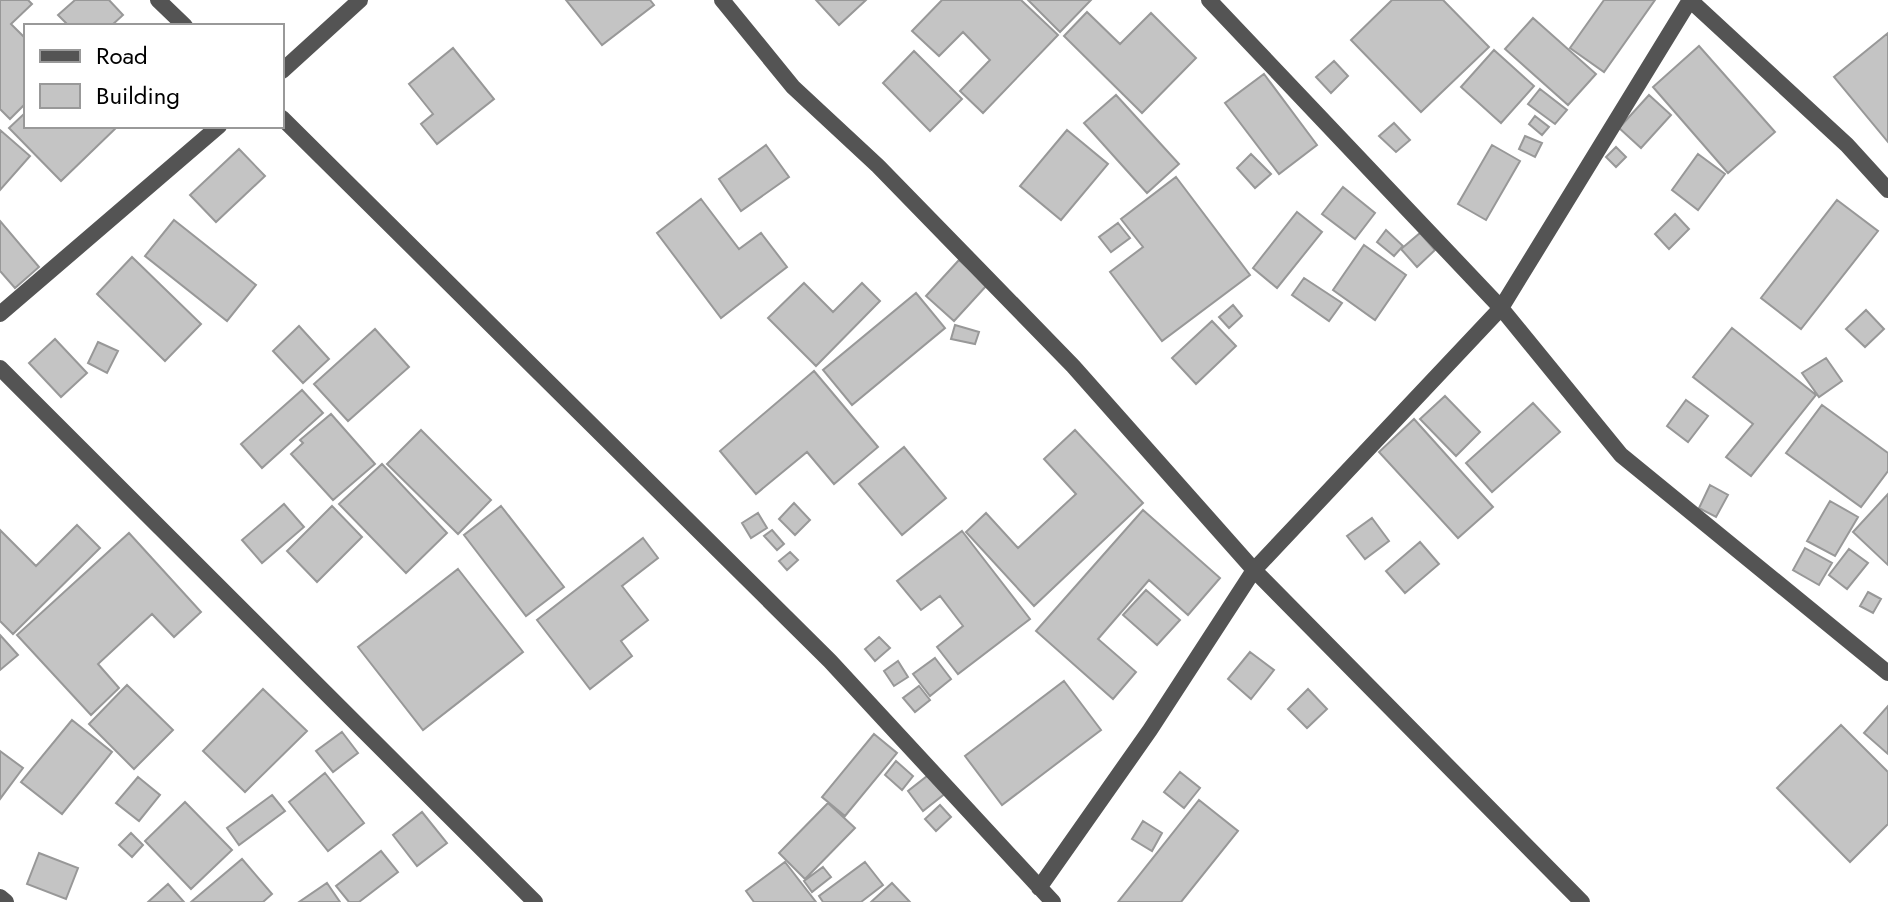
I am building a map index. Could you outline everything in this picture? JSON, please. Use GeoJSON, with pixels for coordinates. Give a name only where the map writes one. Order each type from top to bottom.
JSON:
{"type":"FeatureCollection","features":[{"type":"Feature","properties":{"kind":"street"},"geometry":{"type":"LineString","coordinates":[[158,0],[183,24]]}},
{"type":"Feature","properties":{"kind":"street"},"geometry":{"type":"LineString","coordinates":[[284,69],[360,0]]}},
{"type":"Feature","properties":{"kind":"street"},"geometry":{"type":"LineString","coordinates":[[722,0],[793,87],[878,166],[1073,366],[1254,570],[1582,902]]}},
{"type":"Feature","properties":{"kind":"street"},"geometry":{"type":"LineString","coordinates":[[1209,0],[1501,308],[1621,455],[1888,673]]}},
{"type":"Feature","properties":{"kind":"street"},"geometry":{"type":"LineString","coordinates":[[1039,888],[1150,730],[1254,570],[1501,308],[1690,0],[1847,145],[1888,190]]}},
{"type":"Feature","properties":{"kind":"street"},"geometry":{"type":"LineString","coordinates":[[284,120],[830,661],[1053,902]]}},
{"type":"Feature","properties":{"kind":"street"},"geometry":{"type":"LineString","coordinates":[[0,314],[217,128]]}},
{"type":"Feature","properties":{"kind":"street"},"geometry":{"type":"LineString","coordinates":[[0,368],[535,902]]}},
{"type":"Feature","properties":{"kind":"street"},"geometry":{"type":"LineString","coordinates":[[0,897],[6,902]]}},
{"type":"Feature","properties":{"kind":"building"},"geometry":{"type":"Polygon","coordinates":[[[0,0],[28,0],[32,4],[11,24],[24,37],[24,105],[10,119],[0,109],[0,0]]]}},
{"type":"Feature","properties":{"kind":"building"},"geometry":{"type":"Polygon","coordinates":[[[75,0],[109,0],[123,15],[113,24],[67,24],[58,15],[75,0]]]}},
{"type":"Feature","properties":{"kind":"building"},"geometry":{"type":"Polygon","coordinates":[[[566,0],[650,0],[654,5],[602,45],[566,0]]]}},
{"type":"Feature","properties":{"kind":"building"},"geometry":{"type":"Polygon","coordinates":[[[816,0],[866,0],[839,25],[816,0]]]}},
{"type":"Feature","properties":{"kind":"building"},"geometry":{"type":"Polygon","coordinates":[[[942,0],[1021,0],[1058,35],[983,113],[960,91],[990,60],[963,32],[939,56],[912,31],[942,0]]]}},
{"type":"Feature","properties":{"kind":"building"},"geometry":{"type":"Polygon","coordinates":[[[1028,0],[1091,0],[1060,32],[1028,0]]]}},
{"type":"Feature","properties":{"kind":"building"},"geometry":{"type":"Polygon","coordinates":[[[1392,0],[1443,0],[1489,47],[1421,112],[1351,40],[1392,0]]]}},
{"type":"Feature","properties":{"kind":"building"},"geometry":{"type":"Polygon","coordinates":[[[1604,0],[1655,0],[1604,72],[1570,48],[1604,0]]]}},
{"type":"Feature","properties":{"kind":"building"},"geometry":{"type":"Polygon","coordinates":[[[1087,12],[1120,44],[1151,13],[1196,58],[1142,113],[1064,36],[1087,12]]]}},
{"type":"Feature","properties":{"kind":"building"},"geometry":{"type":"Polygon","coordinates":[[[1533,18],[1596,74],[1568,105],[1505,49],[1533,18]]]}},
{"type":"Feature","properties":{"kind":"building"},"geometry":{"type":"Polygon","coordinates":[[[1888,33],[1888,142],[1834,77],[1888,33]]]}},
{"type":"Feature","properties":{"kind":"building"},"geometry":{"type":"Polygon","coordinates":[[[1699,46],[1775,132],[1728,173],[1653,87],[1699,46]]]}},
{"type":"Feature","properties":{"kind":"building"},"geometry":{"type":"Polygon","coordinates":[[[453,48],[494,99],[437,144],[421,124],[433,114],[409,84],[453,48]]]}},
{"type":"Feature","properties":{"kind":"building"},"geometry":{"type":"Polygon","coordinates":[[[1494,50],[1534,86],[1501,123],[1461,87],[1494,50]]]}},
{"type":"Feature","properties":{"kind":"building"},"geometry":{"type":"Polygon","coordinates":[[[914,51],[962,99],[930,131],[883,83],[914,51]]]}},
{"type":"Feature","properties":{"kind":"building"},"geometry":{"type":"Polygon","coordinates":[[[1334,61],[1348,76],[1331,93],[1316,77],[1334,61]]]}},
{"type":"Feature","properties":{"kind":"building"},"geometry":{"type":"Polygon","coordinates":[[[1264,74],[1317,145],[1279,174],[1225,103],[1264,74]]]}},
{"type":"Feature","properties":{"kind":"building"},"geometry":{"type":"Polygon","coordinates":[[[1540,89],[1567,110],[1555,124],[1528,104],[1540,89]]]}},
{"type":"Feature","properties":{"kind":"building"},"geometry":{"type":"Polygon","coordinates":[[[1116,95],[1179,164],[1147,193],[1084,123],[1116,95]]]}},
{"type":"Feature","properties":{"kind":"building"},"geometry":{"type":"Polygon","coordinates":[[[1649,95],[1671,115],[1641,148],[1619,128],[1649,95]]]}},
{"type":"Feature","properties":{"kind":"building"},"geometry":{"type":"Polygon","coordinates":[[[24,114],[24,128],[116,128],[61,181],[9,128],[24,114]]]}},
{"type":"Feature","properties":{"kind":"building"},"geometry":{"type":"Polygon","coordinates":[[[1535,116],[1549,127],[1542,135],[1529,124],[1535,116]]]}},
{"type":"Feature","properties":{"kind":"building"},"geometry":{"type":"Polygon","coordinates":[[[1394,123],[1410,140],[1396,152],[1379,136],[1394,123]]]}},
{"type":"Feature","properties":{"kind":"building"},"geometry":{"type":"Polygon","coordinates":[[[0,130],[30,156],[0,190],[0,130]]]}},
{"type":"Feature","properties":{"kind":"building"},"geometry":{"type":"Polygon","coordinates":[[[1067,130],[1108,164],[1061,220],[1020,186],[1067,130]]]}},
{"type":"Feature","properties":{"kind":"building"},"geometry":{"type":"Polygon","coordinates":[[[1525,136],[1542,143],[1535,157],[1519,149],[1525,136]]]}},
{"type":"Feature","properties":{"kind":"building"},"geometry":{"type":"Polygon","coordinates":[[[766,145],[789,177],[741,211],[719,179],[766,145]]]}},
{"type":"Feature","properties":{"kind":"building"},"geometry":{"type":"Polygon","coordinates":[[[1492,145],[1520,161],[1486,220],[1458,204],[1492,145]]]}},
{"type":"Feature","properties":{"kind":"building"},"geometry":{"type":"Polygon","coordinates":[[[1616,147],[1626,157],[1616,167],[1606,157],[1616,147]]]}},
{"type":"Feature","properties":{"kind":"building"},"geometry":{"type":"Polygon","coordinates":[[[239,149],[265,176],[216,222],[190,195],[239,149]]]}},
{"type":"Feature","properties":{"kind":"building"},"geometry":{"type":"Polygon","coordinates":[[[1251,154],[1271,174],[1255,188],[1237,168],[1251,154]]]}},
{"type":"Feature","properties":{"kind":"building"},"geometry":{"type":"Polygon","coordinates":[[[1698,154],[1725,174],[1698,210],[1672,190],[1698,154]]]}},
{"type":"Feature","properties":{"kind":"building"},"geometry":{"type":"Polygon","coordinates":[[[1176,177],[1250,275],[1162,341],[1110,272],[1143,247],[1121,219],[1176,177]]]}},
{"type":"Feature","properties":{"kind":"building"},"geometry":{"type":"Polygon","coordinates":[[[1343,187],[1375,213],[1355,239],[1322,214],[1343,187]]]}},
{"type":"Feature","properties":{"kind":"building"},"geometry":{"type":"Polygon","coordinates":[[[701,199],[739,249],[761,233],[787,267],[721,318],[657,233],[701,199]]]}},
{"type":"Feature","properties":{"kind":"building"},"geometry":{"type":"Polygon","coordinates":[[[1837,200],[1878,231],[1801,329],[1761,298],[1837,200]]]}},
{"type":"Feature","properties":{"kind":"building"},"geometry":{"type":"Polygon","coordinates":[[[1297,212],[1322,232],[1277,288],[1253,268],[1297,212]]]}},
{"type":"Feature","properties":{"kind":"building"},"geometry":{"type":"Polygon","coordinates":[[[1675,214],[1689,229],[1669,249],[1655,234],[1675,214]]]}},
{"type":"Feature","properties":{"kind":"building"},"geometry":{"type":"Polygon","coordinates":[[[174,220],[256,285],[227,321],[145,256],[174,220]]]}},
{"type":"Feature","properties":{"kind":"building"},"geometry":{"type":"Polygon","coordinates":[[[0,221],[39,267],[15,288],[0,271],[0,221]]]}},
{"type":"Feature","properties":{"kind":"building"},"geometry":{"type":"Polygon","coordinates":[[[1118,223],[1130,238],[1111,252],[1099,237],[1118,223]]]}},
{"type":"Feature","properties":{"kind":"building"},"geometry":{"type":"Polygon","coordinates":[[[1386,230],[1403,246],[1394,256],[1377,242],[1386,230]]]}},
{"type":"Feature","properties":{"kind":"building"},"geometry":{"type":"Polygon","coordinates":[[[1420,233],[1435,250],[1417,267],[1401,249],[1420,233]]]}},
{"type":"Feature","properties":{"kind":"building"},"geometry":{"type":"Polygon","coordinates":[[[1364,245],[1406,275],[1375,320],[1333,290],[1364,245]]]}},
{"type":"Feature","properties":{"kind":"building"},"geometry":{"type":"Polygon","coordinates":[[[132,257],[201,324],[165,361],[97,294],[132,257]]]}},
{"type":"Feature","properties":{"kind":"building"},"geometry":{"type":"Polygon","coordinates":[[[959,260],[987,285],[954,321],[926,296],[959,260]]]}},
{"type":"Feature","properties":{"kind":"building"},"geometry":{"type":"Polygon","coordinates":[[[1304,278],[1342,303],[1329,321],[1292,295],[1304,278]]]}},
{"type":"Feature","properties":{"kind":"building"},"geometry":{"type":"Polygon","coordinates":[[[804,283],[833,312],[862,283],[880,301],[816,366],[768,318],[804,283]]]}},
{"type":"Feature","properties":{"kind":"building"},"geometry":{"type":"Polygon","coordinates":[[[916,293],[945,328],[852,405],[823,370],[916,293]]]}},
{"type":"Feature","properties":{"kind":"building"},"geometry":{"type":"Polygon","coordinates":[[[1233,305],[1242,316],[1229,328],[1219,317],[1233,305]]]}},
{"type":"Feature","properties":{"kind":"building"},"geometry":{"type":"Polygon","coordinates":[[[1866,310],[1884,329],[1865,347],[1846,329],[1866,310]]]}},
{"type":"Feature","properties":{"kind":"building"},"geometry":{"type":"Polygon","coordinates":[[[1212,321],[1236,346],[1196,384],[1172,358],[1212,321]]]}},
{"type":"Feature","properties":{"kind":"building"},"geometry":{"type":"Polygon","coordinates":[[[955,325],[979,332],[975,344],[951,339],[955,325]]]}},
{"type":"Feature","properties":{"kind":"building"},"geometry":{"type":"Polygon","coordinates":[[[299,326],[329,359],[303,383],[273,351],[299,326]]]}},
{"type":"Feature","properties":{"kind":"building"},"geometry":{"type":"Polygon","coordinates":[[[1732,328],[1816,395],[1751,476],[1726,457],[1753,424],[1693,377],[1732,328]]]}},
{"type":"Feature","properties":{"kind":"building"},"geometry":{"type":"Polygon","coordinates":[[[375,329],[409,367],[348,421],[314,384],[375,329]]]}},
{"type":"Feature","properties":{"kind":"building"},"geometry":{"type":"Polygon","coordinates":[[[55,339],[87,373],[61,397],[29,363],[55,339]]]}},
{"type":"Feature","properties":{"kind":"building"},"geometry":{"type":"Polygon","coordinates":[[[98,342],[118,351],[107,373],[88,363],[98,342]]]}},
{"type":"Feature","properties":{"kind":"building"},"geometry":{"type":"Polygon","coordinates":[[[1826,358],[1842,381],[1819,397],[1802,373],[1826,358]]]}},
{"type":"Feature","properties":{"kind":"building"},"geometry":{"type":"Polygon","coordinates":[[[814,371],[878,447],[834,484],[807,452],[756,494],[720,451],[814,371]]]}},
{"type":"Feature","properties":{"kind":"building"},"geometry":{"type":"Polygon","coordinates":[[[302,390],[323,413],[262,468],[241,444],[302,390]]]}},
{"type":"Feature","properties":{"kind":"building"},"geometry":{"type":"Polygon","coordinates":[[[1445,396],[1480,432],[1456,456],[1420,419],[1445,396]]]}},
{"type":"Feature","properties":{"kind":"building"},"geometry":{"type":"Polygon","coordinates":[[[1686,400],[1708,416],[1688,442],[1667,426],[1686,400]]]}},
{"type":"Feature","properties":{"kind":"building"},"geometry":{"type":"Polygon","coordinates":[[[1533,403],[1560,432],[1492,492],[1466,463],[1533,403]]]}},
{"type":"Feature","properties":{"kind":"building"},"geometry":{"type":"Polygon","coordinates":[[[1822,405],[1888,453],[1888,471],[1861,507],[1786,453],[1822,405]]]}},
{"type":"Feature","properties":{"kind":"building"},"geometry":{"type":"Polygon","coordinates":[[[331,414],[375,464],[333,500],[291,454],[303,443],[300,440],[331,414]]]}},
{"type":"Feature","properties":{"kind":"building"},"geometry":{"type":"Polygon","coordinates":[[[1414,419],[1493,507],[1458,538],[1379,452],[1414,419]]]}},
{"type":"Feature","properties":{"kind":"building"},"geometry":{"type":"Polygon","coordinates":[[[421,430],[491,500],[458,534],[387,464],[421,430]]]}},
{"type":"Feature","properties":{"kind":"building"},"geometry":{"type":"Polygon","coordinates":[[[1075,430],[1143,503],[1034,606],[966,532],[986,513],[1018,548],[1076,494],[1044,459],[1075,430]]]}},
{"type":"Feature","properties":{"kind":"building"},"geometry":{"type":"Polygon","coordinates":[[[904,447],[946,498],[902,535],[859,484],[904,447]]]}},
{"type":"Feature","properties":{"kind":"building"},"geometry":{"type":"Polygon","coordinates":[[[382,464],[447,533],[406,573],[339,504],[382,464]]]}},
{"type":"Feature","properties":{"kind":"building"},"geometry":{"type":"Polygon","coordinates":[[[1710,485],[1728,495],[1716,517],[1699,508],[1710,485]]]}},
{"type":"Feature","properties":{"kind":"building"},"geometry":{"type":"Polygon","coordinates":[[[1888,494],[1888,565],[1853,532],[1888,494]]]}},
{"type":"Feature","properties":{"kind":"building"},"geometry":{"type":"Polygon","coordinates":[[[1830,501],[1858,517],[1835,556],[1807,541],[1830,501]]]}},
{"type":"Feature","properties":{"kind":"building"},"geometry":{"type":"Polygon","coordinates":[[[794,503],[810,520],[795,535],[779,519],[794,503]]]}},
{"type":"Feature","properties":{"kind":"building"},"geometry":{"type":"Polygon","coordinates":[[[284,504],[304,527],[262,563],[242,540],[284,504]]]}},
{"type":"Feature","properties":{"kind":"building"},"geometry":{"type":"Polygon","coordinates":[[[332,506],[362,537],[317,582],[287,551],[332,506]]]}},
{"type":"Feature","properties":{"kind":"building"},"geometry":{"type":"Polygon","coordinates":[[[501,506],[564,587],[526,616],[464,535],[501,506]]]}},
{"type":"Feature","properties":{"kind":"building"},"geometry":{"type":"Polygon","coordinates":[[[1143,510],[1220,578],[1188,615],[1149,580],[1098,639],[1136,672],[1113,699],[1036,631],[1143,510]]]}},
{"type":"Feature","properties":{"kind":"building"},"geometry":{"type":"Polygon","coordinates":[[[758,513],[767,528],[751,538],[742,523],[758,513]]]}},
{"type":"Feature","properties":{"kind":"building"},"geometry":{"type":"Polygon","coordinates":[[[1372,518],[1389,541],[1365,559],[1347,536],[1372,518]]]}},
{"type":"Feature","properties":{"kind":"building"},"geometry":{"type":"Polygon","coordinates":[[[77,525],[100,548],[13,634],[0,621],[0,530],[36,566],[77,525]]]}},
{"type":"Feature","properties":{"kind":"building"},"geometry":{"type":"Polygon","coordinates":[[[772,530],[784,544],[777,550],[764,536],[772,530]]]}},
{"type":"Feature","properties":{"kind":"building"},"geometry":{"type":"Polygon","coordinates":[[[962,531],[1030,619],[958,674],[937,647],[963,626],[940,596],[921,610],[897,581],[962,531]]]}},
{"type":"Feature","properties":{"kind":"building"},"geometry":{"type":"Polygon","coordinates":[[[129,533],[201,612],[174,637],[152,614],[98,664],[119,688],[91,715],[17,635],[129,533]]]}},
{"type":"Feature","properties":{"kind":"building"},"geometry":{"type":"Polygon","coordinates":[[[643,538],[658,558],[622,586],[648,620],[621,641],[632,656],[590,689],[537,620],[643,538]]]}},
{"type":"Feature","properties":{"kind":"building"},"geometry":{"type":"Polygon","coordinates":[[[1420,542],[1439,564],[1405,593],[1386,571],[1420,542]]]}},
{"type":"Feature","properties":{"kind":"building"},"geometry":{"type":"Polygon","coordinates":[[[1805,548],[1832,563],[1819,585],[1793,570],[1805,548]]]}},
{"type":"Feature","properties":{"kind":"building"},"geometry":{"type":"Polygon","coordinates":[[[1849,549],[1868,563],[1847,589],[1829,575],[1849,549]]]}},
{"type":"Feature","properties":{"kind":"building"},"geometry":{"type":"Polygon","coordinates":[[[790,552],[798,560],[787,570],[779,561],[790,552]]]}},
{"type":"Feature","properties":{"kind":"building"},"geometry":{"type":"Polygon","coordinates":[[[458,569],[523,652],[423,730],[358,647],[458,569]]]}},
{"type":"Feature","properties":{"kind":"building"},"geometry":{"type":"Polygon","coordinates":[[[1146,590],[1180,620],[1157,645],[1123,615],[1146,590]]]}},
{"type":"Feature","properties":{"kind":"building"},"geometry":{"type":"Polygon","coordinates":[[[1868,592],[1881,599],[1873,613],[1860,606],[1868,592]]]}},
{"type":"Feature","properties":{"kind":"building"},"geometry":{"type":"Polygon","coordinates":[[[0,635],[18,655],[0,670],[0,635]]]}},
{"type":"Feature","properties":{"kind":"building"},"geometry":{"type":"Polygon","coordinates":[[[879,637],[890,648],[875,661],[865,649],[879,637]]]}},
{"type":"Feature","properties":{"kind":"building"},"geometry":{"type":"Polygon","coordinates":[[[1250,652],[1274,670],[1251,699],[1228,679],[1250,652]]]}},
{"type":"Feature","properties":{"kind":"building"},"geometry":{"type":"Polygon","coordinates":[[[935,658],[951,679],[930,696],[913,674],[935,658]]]}},
{"type":"Feature","properties":{"kind":"building"},"geometry":{"type":"Polygon","coordinates":[[[898,661],[908,677],[894,686],[884,671],[898,661]]]}},
{"type":"Feature","properties":{"kind":"building"},"geometry":{"type":"Polygon","coordinates":[[[1064,681],[1101,730],[1002,805],[965,756],[1064,681]]]}},
{"type":"Feature","properties":{"kind":"building"},"geometry":{"type":"Polygon","coordinates":[[[127,685],[173,730],[134,769],[89,724],[127,685]]]}},
{"type":"Feature","properties":{"kind":"building"},"geometry":{"type":"Polygon","coordinates":[[[919,686],[930,700],[915,712],[903,698],[919,686]]]}},
{"type":"Feature","properties":{"kind":"building"},"geometry":{"type":"Polygon","coordinates":[[[263,689],[307,731],[245,792],[203,751],[263,689]]]}},
{"type":"Feature","properties":{"kind":"building"},"geometry":{"type":"Polygon","coordinates":[[[1308,689],[1327,709],[1307,728],[1288,709],[1308,689]]]}},
{"type":"Feature","properties":{"kind":"building"},"geometry":{"type":"Polygon","coordinates":[[[1888,706],[1888,754],[1864,733],[1888,706]]]}},
{"type":"Feature","properties":{"kind":"building"},"geometry":{"type":"Polygon","coordinates":[[[72,720],[112,752],[62,814],[21,782],[72,720]]]}},
{"type":"Feature","properties":{"kind":"building"},"geometry":{"type":"Polygon","coordinates":[[[1841,725],[1888,772],[1888,824],[1850,862],[1777,788],[1841,725]]]}},
{"type":"Feature","properties":{"kind":"building"},"geometry":{"type":"Polygon","coordinates":[[[342,732],[358,753],[333,772],[316,751],[342,732]]]}},
{"type":"Feature","properties":{"kind":"building"},"geometry":{"type":"Polygon","coordinates":[[[874,734],[897,753],[845,816],[822,797],[874,734]]]}},
{"type":"Feature","properties":{"kind":"building"},"geometry":{"type":"Polygon","coordinates":[[[0,751],[23,768],[0,799],[0,751]]]}},
{"type":"Feature","properties":{"kind":"building"},"geometry":{"type":"Polygon","coordinates":[[[896,761],[913,776],[902,790],[885,775],[896,761]]]}},
{"type":"Feature","properties":{"kind":"building"},"geometry":{"type":"Polygon","coordinates":[[[1180,772],[1200,788],[1184,808],[1164,792],[1180,772]]]}},
{"type":"Feature","properties":{"kind":"building"},"geometry":{"type":"Polygon","coordinates":[[[325,773],[364,823],[328,851],[289,802],[325,773]]]}},
{"type":"Feature","properties":{"kind":"building"},"geometry":{"type":"Polygon","coordinates":[[[931,773],[947,792],[923,811],[908,791],[931,773]]]}},
{"type":"Feature","properties":{"kind":"building"},"geometry":{"type":"Polygon","coordinates":[[[138,777],[160,795],[139,821],[116,803],[138,777]]]}},
{"type":"Feature","properties":{"kind":"building"},"geometry":{"type":"Polygon","coordinates":[[[272,795],[285,811],[239,845],[227,828],[272,795]]]}},
{"type":"Feature","properties":{"kind":"building"},"geometry":{"type":"Polygon","coordinates":[[[1199,800],[1238,831],[1181,902],[1118,902],[1199,800]]]}},
{"type":"Feature","properties":{"kind":"building"},"geometry":{"type":"Polygon","coordinates":[[[185,802],[232,850],[191,889],[145,841],[185,802]]]}},
{"type":"Feature","properties":{"kind":"building"},"geometry":{"type":"Polygon","coordinates":[[[828,803],[855,828],[805,879],[779,853],[828,803]]]}},
{"type":"Feature","properties":{"kind":"building"},"geometry":{"type":"Polygon","coordinates":[[[940,805],[951,817],[936,831],[925,819],[940,805]]]}},
{"type":"Feature","properties":{"kind":"building"},"geometry":{"type":"Polygon","coordinates":[[[422,812],[447,843],[417,866],[393,835],[422,812]]]}},
{"type":"Feature","properties":{"kind":"building"},"geometry":{"type":"Polygon","coordinates":[[[1143,821],[1162,833],[1152,851],[1132,839],[1143,821]]]}},
{"type":"Feature","properties":{"kind":"building"},"geometry":{"type":"Polygon","coordinates":[[[131,833],[143,845],[132,857],[119,845],[131,833]]]}},
{"type":"Feature","properties":{"kind":"building"},"geometry":{"type":"Polygon","coordinates":[[[381,851],[398,872],[359,902],[349,902],[336,886],[381,851]]]}},
{"type":"Feature","properties":{"kind":"building"},"geometry":{"type":"Polygon","coordinates":[[[39,853],[78,868],[66,899],[27,884],[39,853]]]}},
{"type":"Feature","properties":{"kind":"building"},"geometry":{"type":"Polygon","coordinates":[[[242,859],[272,894],[263,902],[191,902],[242,859]]]}},
{"type":"Feature","properties":{"kind":"building"},"geometry":{"type":"Polygon","coordinates":[[[785,862],[816,902],[754,902],[746,891],[785,862]]]}},
{"type":"Feature","properties":{"kind":"building"},"geometry":{"type":"Polygon","coordinates":[[[865,862],[883,885],[861,902],[823,902],[819,896],[865,862]]]}},
{"type":"Feature","properties":{"kind":"building"},"geometry":{"type":"Polygon","coordinates":[[[823,867],[831,877],[812,892],[804,881],[823,867]]]}},
{"type":"Feature","properties":{"kind":"building"},"geometry":{"type":"Polygon","coordinates":[[[327,883],[340,902],[299,902],[327,883]]]}},
{"type":"Feature","properties":{"kind":"building"},"geometry":{"type":"Polygon","coordinates":[[[892,883],[910,902],[871,902],[892,883]]]}},
{"type":"Feature","properties":{"kind":"building"},"geometry":{"type":"Polygon","coordinates":[[[168,884],[184,902],[148,902],[168,884]]]}}]}
